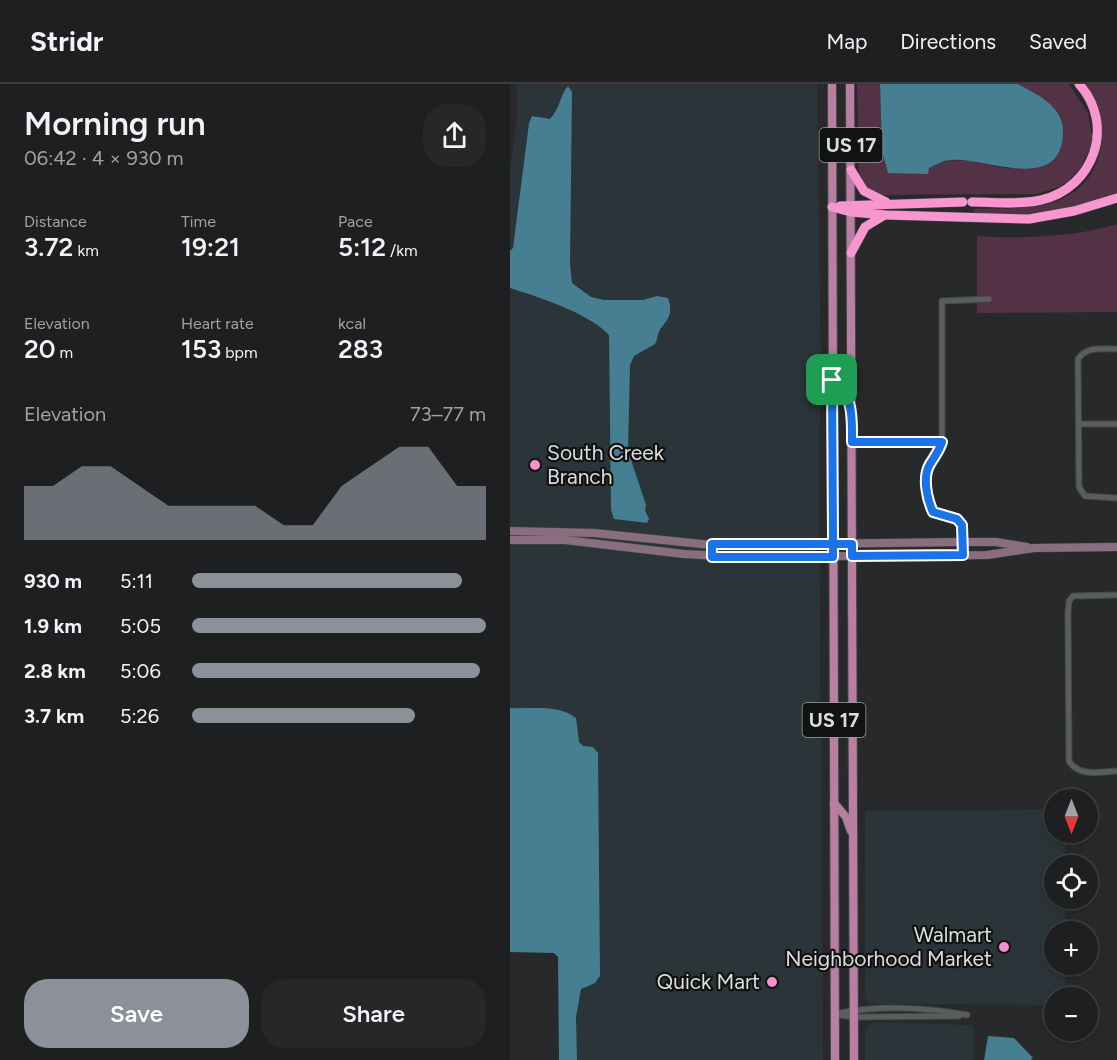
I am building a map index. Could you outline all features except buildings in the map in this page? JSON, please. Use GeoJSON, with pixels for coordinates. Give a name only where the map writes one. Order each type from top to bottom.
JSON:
{"type":"FeatureCollection","features":[{"type":"Feature","properties":{"kind":"highway"},"geometry":{"type":"LineString","coordinates":[[851,209],[894,204],[1040,200],[1067,189],[1086,172],[1095,152],[1098,123],[1089,96],[1079,84]]}},
{"type":"Feature","properties":{"kind":"highway"},"geometry":{"type":"LineString","coordinates":[[851,170],[864,191],[877,199],[894,204]]}},
{"type":"Feature","properties":{"kind":"highway"},"geometry":{"type":"LineString","coordinates":[[832,207],[886,215],[1029,219],[1074,211],[1117,198]]}},
{"type":"Feature","properties":{"kind":"highway"},"geometry":{"type":"LineString","coordinates":[[851,253],[870,221],[886,215]]}},
{"type":"Feature","properties":{"kind":"main road","name":"US 17"},"geometry":{"type":"LineString","coordinates":[[831,84],[835,1060]]}},
{"type":"Feature","properties":{"kind":"main road","name":"US 17"},"geometry":{"type":"LineString","coordinates":[[850,84],[854,1060]]}},
{"type":"Feature","properties":{"kind":"main road"},"geometry":{"type":"LineString","coordinates":[[832,380],[844,391],[852,407]]}},
{"type":"Feature","properties":{"kind":"main road"},"geometry":{"type":"LineString","coordinates":[[834,803],[846,817],[853,837]]}},
{"type":"Feature","properties":{"kind":"street"},"geometry":{"type":"LineString","coordinates":[[963,555],[962,525],[957,519],[933,512],[927,498],[928,466],[939,452],[942,442],[942,301],[988,298]]}},
{"type":"Feature","properties":{"kind":"street"},"geometry":{"type":"LineString","coordinates":[[1117,349],[1090,349],[1083,352],[1078,359],[1079,487],[1085,496],[1117,498]]}},
{"type":"Feature","properties":{"kind":"street"},"geometry":{"type":"LineString","coordinates":[[1079,424],[1117,424]]}},
{"type":"Feature","properties":{"kind":"street"},"geometry":{"type":"LineString","coordinates":[[852,442],[942,442]]}},
{"type":"Feature","properties":{"kind":"street"},"geometry":{"type":"LineString","coordinates":[[510,531],[594,533],[712,544],[996,542],[1034,548]]}},
{"type":"Feature","properties":{"kind":"street"},"geometry":{"type":"LineString","coordinates":[[510,540],[566,540],[712,557],[987,555],[1034,548],[1117,547]]}},
{"type":"Feature","properties":{"kind":"street"},"geometry":{"type":"LineString","coordinates":[[712,544],[712,557]]}},
{"type":"Feature","properties":{"kind":"street"},"geometry":{"type":"LineString","coordinates":[[1117,595],[1080,595],[1073,596],[1069,601],[1068,708],[1069,761],[1073,768],[1082,772],[1117,771]]}},
{"type":"Feature","properties":{"kind":"street"},"geometry":{"type":"LineString","coordinates":[[835,1014],[967,1015],[939,1010],[854,1014]]}},
{"type":"Feature","properties":{"kind":"shaded area"},"geometry":{"type":"Polygon","coordinates":[[[517,84],[817,84],[821,373],[819,455],[823,1060],[571,1060],[569,830],[510,825],[510,172],[517,118],[517,84]]]}},
{"type":"Feature","properties":{"kind":"shaded area"},"geometry":{"type":"Polygon","coordinates":[[[857,84],[880,84],[882,151],[888,173],[929,168],[949,160],[972,161],[1009,169],[1038,94],[1018,84],[1069,84],[1088,113],[1092,136],[1089,150],[1081,167],[1068,182],[1038,194],[876,195],[869,192],[859,177],[857,84]]]}},
{"type":"Feature","properties":{"kind":"shaded area"},"geometry":{"type":"Polygon","coordinates":[[[1086,84],[1117,84],[1117,195],[1043,215],[973,216],[974,209],[1020,208],[1048,204],[1067,196],[1082,185],[1093,171],[1102,137],[1095,101],[1086,84]]]}},
{"type":"Feature","properties":{"kind":"shaded area"},"geometry":{"type":"Polygon","coordinates":[[[1117,224],[1117,312],[977,313],[977,236],[1048,236],[1084,232],[1117,224]]]}},
{"type":"Feature","properties":{"kind":"shaded area"},"geometry":{"type":"Polygon","coordinates":[[[1044,809],[1044,843],[1065,843],[1065,855],[1044,855],[1044,909],[1065,909],[1065,921],[1044,921],[1044,975],[1065,975],[1065,987],[1044,987],[1044,1005],[871,1004],[865,998],[865,811],[1044,809]]]}},
{"type":"Feature","properties":{"kind":"shaded area"},"geometry":{"type":"Polygon","coordinates":[[[872,1022],[973,1025],[973,1060],[865,1060],[865,1029],[872,1022]]]}},
{"type":"Feature","properties":{"kind":"water"},"geometry":{"type":"Polygon","coordinates":[[[880,84],[1018,84],[1048,102],[1059,115],[1063,132],[1059,151],[1050,163],[1036,168],[951,160],[929,168],[928,174],[888,173],[882,151],[880,84]]]}},
{"type":"Feature","properties":{"kind":"water"},"geometry":{"type":"Polygon","coordinates":[[[568,86],[572,92],[570,265],[572,283],[591,297],[604,300],[643,300],[657,296],[668,298],[670,305],[669,316],[655,344],[634,356],[630,365],[628,451],[646,505],[645,510],[649,519],[647,523],[614,519],[611,510],[609,335],[576,313],[510,288],[510,251],[513,248],[529,123],[532,116],[550,119],[568,86]]]}},
{"type":"Feature","properties":{"kind":"water"},"geometry":{"type":"Polygon","coordinates":[[[510,708],[544,708],[569,714],[576,718],[579,742],[583,746],[593,747],[598,753],[600,976],[595,983],[581,989],[576,1017],[577,1060],[559,1060],[558,957],[554,953],[510,952],[510,708]]]}},
{"type":"Feature","properties":{"kind":"water"},"geometry":{"type":"Polygon","coordinates":[[[988,1036],[1014,1038],[1033,1058],[1031,1060],[984,1060],[988,1036]]]}},
{"type":"Feature","properties":{"kind":"place","name":"South Creek Branch"},"geometry":{"type":"Point","coordinates":[535,465]}},
{"type":"Feature","properties":{"kind":"place","name":"Walmart Neighborhood Market"},"geometry":{"type":"Point","coordinates":[1004,947]}},
{"type":"Feature","properties":{"kind":"place","name":"Quick Mart"},"geometry":{"type":"Point","coordinates":[772,982]}},
{"type":"Feature","properties":{"kind":"route"},"geometry":{"type":"LineString","coordinates":[[832,380],[833,537],[833,544],[833,557],[712,557],[712,544],[833,544],[852,544],[852,556],[963,555],[962,525],[957,519],[939,516],[933,512],[927,498],[928,466],[939,452],[942,442],[852,442],[852,407],[844,391],[832,380]]}}]}
